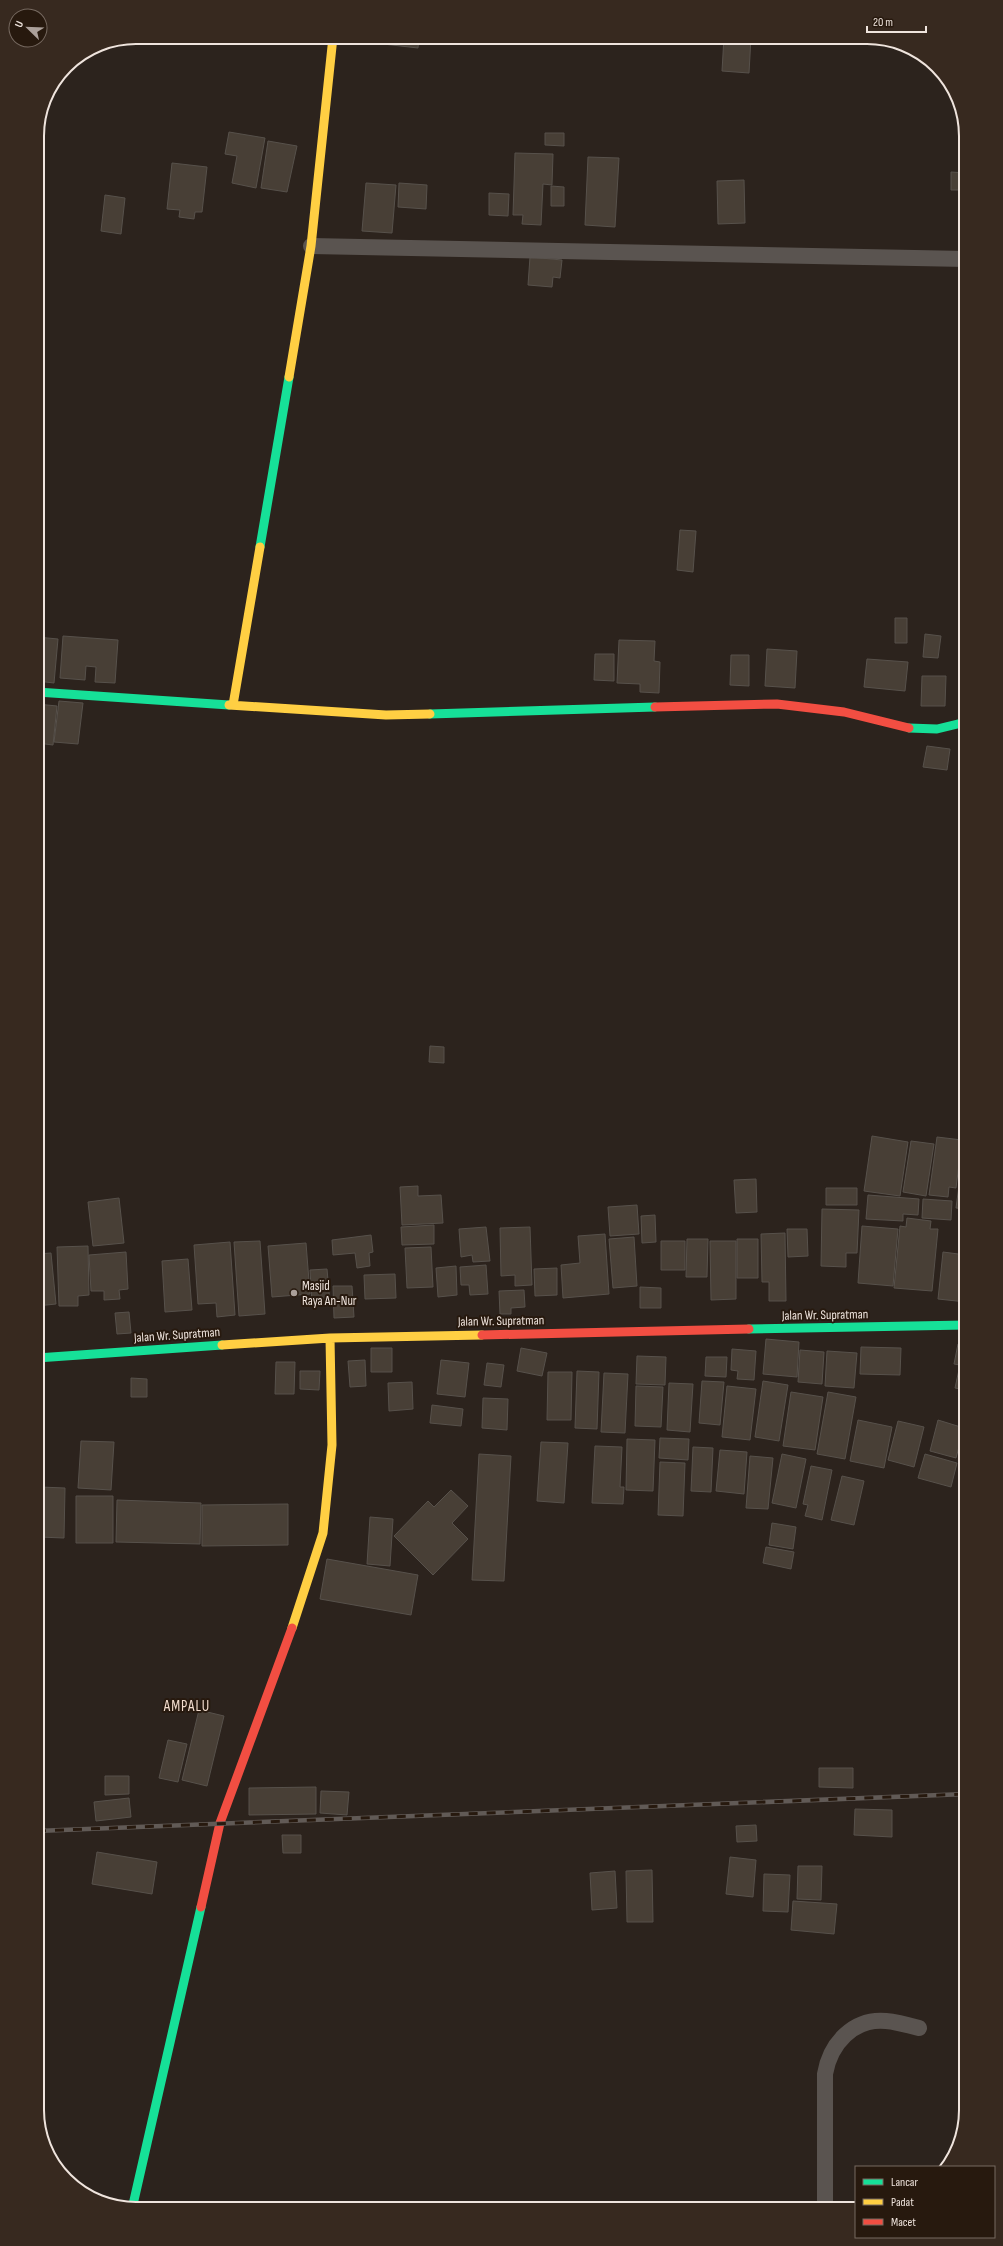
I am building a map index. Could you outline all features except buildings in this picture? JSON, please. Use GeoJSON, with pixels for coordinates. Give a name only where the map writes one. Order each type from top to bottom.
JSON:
{"type":"FeatureCollection","features":[{"type":"Feature","properties":{"kind":"street"},"geometry":{"type":"LineString","coordinates":[[233,705],[311,246],[332,44]]}},
{"type":"Feature","properties":{"kind":"street"},"geometry":{"type":"LineString","coordinates":[[311,246],[959,259]]}},
{"type":"Feature","properties":{"kind":"street"},"geometry":{"type":"LineString","coordinates":[[44,692],[386,714],[777,704],[844,712],[914,729],[937,729],[959,724]]}},
{"type":"Feature","properties":{"kind":"street","name":"Jalan Wr. Supratman"},"geometry":{"type":"LineString","coordinates":[[44,1358],[330,1338],[959,1324]]}},
{"type":"Feature","properties":{"kind":"street"},"geometry":{"type":"LineString","coordinates":[[134,2202],[220,1823],[304,1597],[323,1533],[332,1445],[330,1338]]}},
{"type":"Feature","properties":{"kind":"street"},"geometry":{"type":"LineString","coordinates":[[825,2202],[824,2074],[827,2060],[834,2046],[845,2034],[856,2027],[873,2021],[886,2021],[919,2028]]}},
{"type":"Feature","properties":{"kind":"railway"},"geometry":{"type":"LineString","coordinates":[[44,1831],[959,1794]]}},
{"type":"Feature","properties":{"kind":"traffic: fast"},"geometry":{"type":"LineString","coordinates":[[260,547],[289,377]]}},
{"type":"Feature","properties":{"kind":"traffic: fast"},"geometry":{"type":"LineString","coordinates":[[44,692],[229,705]]}},
{"type":"Feature","properties":{"kind":"traffic: fast"},"geometry":{"type":"LineString","coordinates":[[430,714],[655,707]]}},
{"type":"Feature","properties":{"kind":"traffic: fast"},"geometry":{"type":"LineString","coordinates":[[909,728],[937,729],[959,724]]}},
{"type":"Feature","properties":{"kind":"traffic: fast"},"geometry":{"type":"LineString","coordinates":[[749,1329],[959,1325]]}},
{"type":"Feature","properties":{"kind":"traffic: fast"},"geometry":{"type":"LineString","coordinates":[[44,1358],[222,1345]]}},
{"type":"Feature","properties":{"kind":"traffic: fast"},"geometry":{"type":"LineString","coordinates":[[134,2202],[201,1907]]}},
{"type":"Feature","properties":{"kind":"traffic: slow"},"geometry":{"type":"LineString","coordinates":[[289,377],[311,246],[332,44]]}},
{"type":"Feature","properties":{"kind":"traffic: slow"},"geometry":{"type":"LineString","coordinates":[[233,705],[260,547]]}},
{"type":"Feature","properties":{"kind":"traffic: slow"},"geometry":{"type":"LineString","coordinates":[[229,705],[386,715],[430,714]]}},
{"type":"Feature","properties":{"kind":"traffic: slow"},"geometry":{"type":"LineString","coordinates":[[222,1345],[330,1338],[482,1335]]}},
{"type":"Feature","properties":{"kind":"traffic: slow"},"geometry":{"type":"LineString","coordinates":[[292,1628],[323,1533],[332,1445],[330,1338]]}},
{"type":"Feature","properties":{"kind":"traffic: jam"},"geometry":{"type":"LineString","coordinates":[[655,707],[777,704],[844,712],[909,728]]}},
{"type":"Feature","properties":{"kind":"traffic: jam"},"geometry":{"type":"LineString","coordinates":[[482,1335],[749,1329]]}},
{"type":"Feature","properties":{"kind":"traffic: jam"},"geometry":{"type":"LineString","coordinates":[[201,1907],[220,1823],[292,1628]]}},
{"type":"Feature","properties":{"kind":"place","name":"Masjid Raya An-Nur"},"geometry":{"type":"Point","coordinates":[294,1293]}},
{"type":"Feature","properties":{"kind":"district","name":"AMPALU"},"geometry":{"type":"Point","coordinates":[187,1706]}}]}
